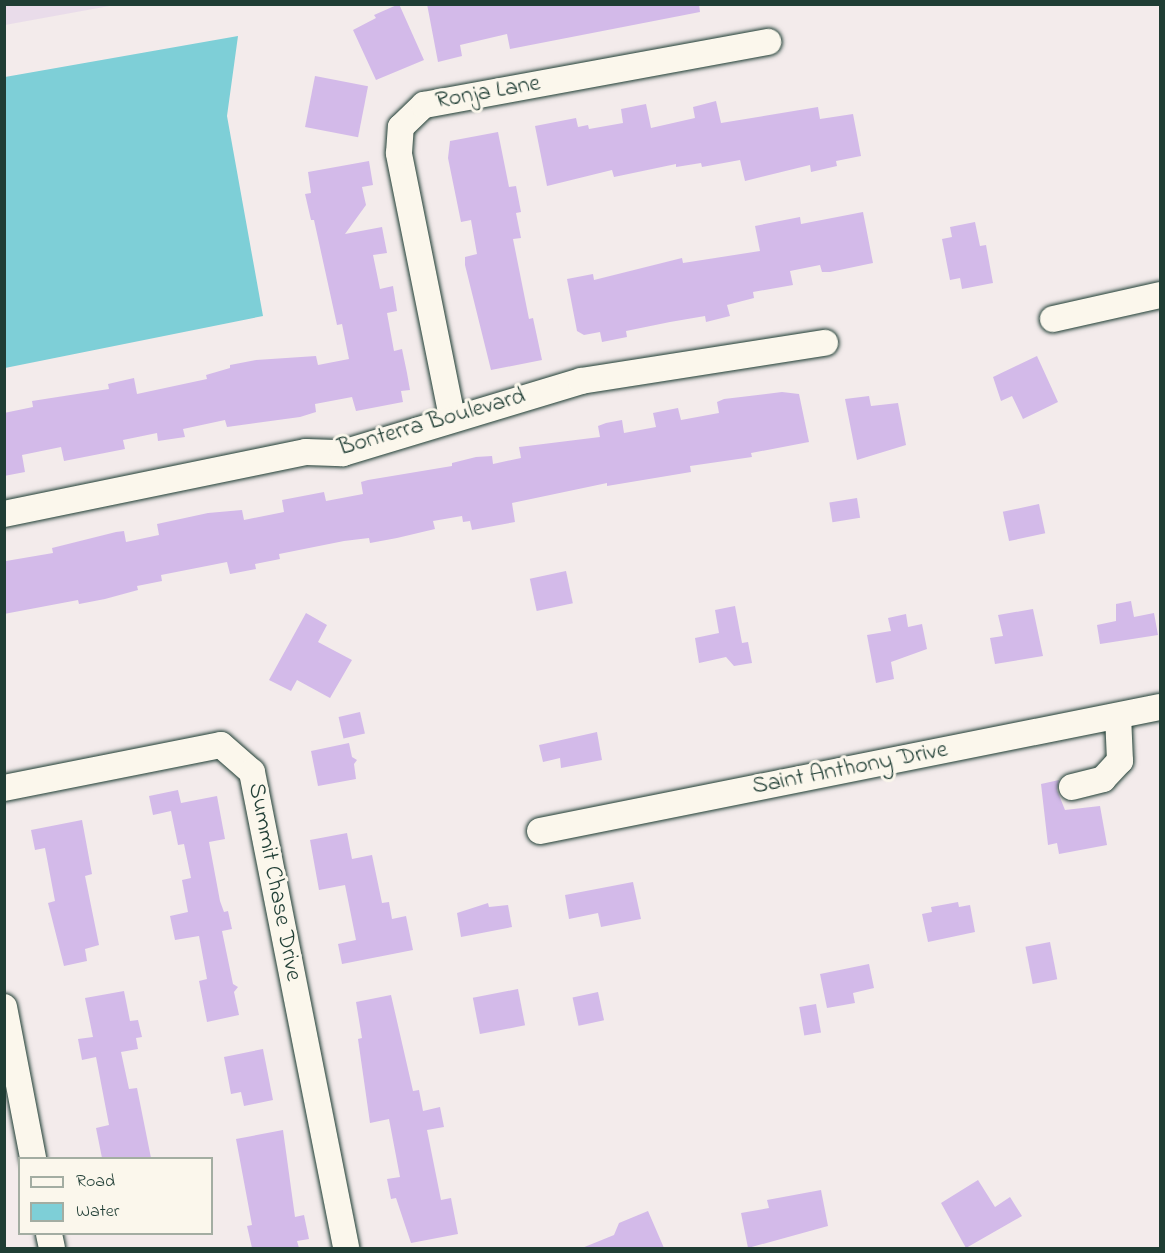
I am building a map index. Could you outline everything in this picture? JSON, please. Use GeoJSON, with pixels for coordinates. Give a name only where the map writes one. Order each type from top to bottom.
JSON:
{"type":"FeatureCollection","features":[{"type":"Feature","properties":{"kind":"street","name":"Ronja Lane"},"geometry":{"type":"LineString","coordinates":[[452,417],[399,153],[401,127],[424,105],[768,42]]}},
{"type":"Feature","properties":{"kind":"street"},"geometry":{"type":"LineString","coordinates":[[1053,319],[1161,295]]}},
{"type":"Feature","properties":{"kind":"street","name":"Bonterra Boulevard"},"geometry":{"type":"LineString","coordinates":[[4,514],[306,452],[343,453],[452,417],[581,381],[825,343]]}},
{"type":"Feature","properties":{"kind":"street","name":"Saint Anthony Drive"},"geometry":{"type":"LineString","coordinates":[[540,831],[1161,707]]}},
{"type":"Feature","properties":{"kind":"street"},"geometry":{"type":"LineString","coordinates":[[1072,787],[1103,778],[1120,761],[1118,716]]}},
{"type":"Feature","properties":{"kind":"street","name":"Summit Chase Drive"},"geometry":{"type":"LineString","coordinates":[[4,788],[221,745],[252,772],[346,1248]]}},
{"type":"Feature","properties":{"kind":"street"},"geometry":{"type":"LineString","coordinates":[[4,1007],[10,1079],[33,1157]]}},
{"type":"Feature","properties":{"kind":"shaded area"},"geometry":{"type":"Polygon","coordinates":[[[5,5],[115,5],[5,25],[5,5]]]}},
{"type":"Feature","properties":{"kind":"water"},"geometry":{"type":"Polygon","coordinates":[[[238,36],[227,116],[263,316],[5,368],[5,77],[238,36]]]}},
{"type":"Feature","properties":{"kind":"building"},"geometry":{"type":"Polygon","coordinates":[[[399,4],[424,60],[376,80],[353,30],[376,18],[374,15],[399,4]]]}},
{"type":"Feature","properties":{"kind":"building"},"geometry":{"type":"Polygon","coordinates":[[[427,4],[699,4],[700,12],[510,49],[507,34],[460,45],[462,56],[438,62],[427,4]]]}},
{"type":"Feature","properties":{"kind":"building"},"geometry":{"type":"Polygon","coordinates":[[[315,76],[368,86],[358,137],[305,127],[315,76]]]}},
{"type":"Feature","properties":{"kind":"building"},"geometry":{"type":"Polygon","coordinates":[[[716,101],[721,123],[818,107],[820,119],[853,114],[861,156],[836,161],[837,166],[811,172],[810,165],[745,181],[740,160],[702,167],[701,163],[676,167],[676,164],[614,177],[612,170],[547,186],[535,126],[576,118],[578,127],[588,125],[589,129],[623,123],[621,109],[646,104],[651,128],[695,118],[693,107],[716,101]]]}},
{"type":"Feature","properties":{"kind":"building"},"geometry":{"type":"Polygon","coordinates":[[[498,132],[509,187],[516,186],[521,212],[516,213],[521,238],[513,239],[529,319],[533,318],[542,360],[491,370],[465,265],[465,257],[477,254],[471,220],[461,222],[448,158],[450,141],[498,132]]]}},
{"type":"Feature","properties":{"kind":"building"},"geometry":{"type":"Polygon","coordinates":[[[369,161],[373,185],[362,187],[366,205],[345,234],[382,227],[387,253],[373,255],[380,289],[393,286],[397,311],[387,313],[394,351],[402,349],[407,373],[410,390],[401,391],[403,402],[356,411],[352,397],[315,404],[316,412],[300,417],[227,427],[225,420],[183,429],[185,437],[158,441],[157,433],[123,440],[125,449],[64,461],[61,447],[22,455],[25,472],[4,476],[4,413],[33,407],[32,401],[109,389],[108,384],[134,378],[137,394],[207,379],[206,375],[230,368],[230,365],[256,360],[316,356],[318,365],[349,359],[342,324],[337,325],[314,220],[311,220],[305,194],[311,193],[308,172],[369,161]]]}},
{"type":"Feature","properties":{"kind":"building"},"geometry":{"type":"Polygon","coordinates":[[[863,212],[873,263],[830,272],[822,272],[820,265],[790,271],[793,285],[753,292],[754,298],[727,305],[730,316],[706,322],[705,316],[670,322],[626,331],[627,337],[602,342],[600,332],[584,335],[577,331],[567,279],[593,274],[594,280],[682,258],[683,263],[760,251],[755,226],[800,217],[801,224],[863,212]]]}},
{"type":"Feature","properties":{"kind":"building"},"geometry":{"type":"Polygon","coordinates":[[[975,222],[980,246],[986,245],[993,283],[962,289],[960,278],[950,280],[942,239],[952,237],[950,227],[975,222]]]}},
{"type":"Feature","properties":{"kind":"building"},"geometry":{"type":"Polygon","coordinates":[[[1037,356],[1058,402],[1023,419],[1012,396],[1001,401],[993,377],[1037,356]]]}},
{"type":"Feature","properties":{"kind":"building"},"geometry":{"type":"Polygon","coordinates":[[[782,392],[799,394],[809,442],[751,453],[752,457],[690,466],[691,472],[607,486],[607,483],[512,503],[515,522],[472,530],[470,521],[463,522],[462,516],[433,521],[435,529],[397,538],[370,543],[369,538],[344,541],[279,554],[280,559],[255,564],[256,569],[230,574],[227,562],[161,575],[162,581],[137,586],[138,590],[105,599],[79,604],[78,600],[4,614],[6,561],[53,553],[52,548],[116,532],[124,531],[126,542],[159,535],[157,524],[208,513],[242,510],[244,520],[284,512],[282,500],[324,492],[326,501],[363,494],[361,482],[368,480],[452,466],[452,463],[476,457],[492,456],[493,464],[521,458],[519,447],[600,437],[598,426],[606,423],[622,420],[624,433],[656,427],[653,413],[678,408],[681,420],[719,413],[717,402],[724,399],[782,392]]]}},
{"type":"Feature","properties":{"kind":"building"},"geometry":{"type":"Polygon","coordinates":[[[869,396],[871,406],[898,403],[906,445],[857,460],[845,399],[869,396]]]}},
{"type":"Feature","properties":{"kind":"building"},"geometry":{"type":"Polygon","coordinates":[[[857,498],[860,518],[832,522],[829,502],[857,498]]]}},
{"type":"Feature","properties":{"kind":"building"},"geometry":{"type":"Polygon","coordinates":[[[1039,504],[1045,533],[1009,541],[1003,512],[1039,504]]]}},
{"type":"Feature","properties":{"kind":"building"},"geometry":{"type":"Polygon","coordinates":[[[566,571],[573,603],[537,611],[530,579],[566,571]]]}},
{"type":"Feature","properties":{"kind":"building"},"geometry":{"type":"Polygon","coordinates":[[[1131,601],[1134,617],[1154,613],[1158,635],[1100,644],[1097,625],[1116,621],[1116,604],[1131,601]]]}},
{"type":"Feature","properties":{"kind":"building"},"geometry":{"type":"Polygon","coordinates":[[[735,606],[742,643],[748,642],[752,663],[734,666],[726,657],[699,663],[695,638],[719,633],[715,610],[735,606]]]}},
{"type":"Feature","properties":{"kind":"building"},"geometry":{"type":"Polygon","coordinates":[[[1033,609],[1043,656],[995,664],[990,638],[1003,636],[998,615],[1033,609]]]}},
{"type":"Feature","properties":{"kind":"building"},"geometry":{"type":"Polygon","coordinates":[[[306,613],[327,625],[318,642],[352,660],[330,698],[297,680],[291,691],[269,680],[306,613]]]}},
{"type":"Feature","properties":{"kind":"building"},"geometry":{"type":"Polygon","coordinates":[[[906,614],[908,627],[922,624],[927,649],[891,662],[894,679],[876,683],[867,635],[891,631],[888,618],[906,614]]]}},
{"type":"Feature","properties":{"kind":"building"},"geometry":{"type":"Polygon","coordinates":[[[360,712],[365,733],[344,738],[339,717],[360,712]]]}},
{"type":"Feature","properties":{"kind":"building"},"geometry":{"type":"Polygon","coordinates":[[[597,732],[602,760],[561,768],[560,758],[543,762],[539,745],[597,732]]]}},
{"type":"Feature","properties":{"kind":"building"},"geometry":{"type":"Polygon","coordinates":[[[349,743],[352,757],[357,760],[354,764],[356,779],[318,786],[311,751],[349,743]]]}},
{"type":"Feature","properties":{"kind":"building"},"geometry":{"type":"Polygon","coordinates":[[[1059,780],[1057,790],[1065,810],[1100,806],[1107,845],[1059,854],[1057,843],[1048,845],[1041,784],[1059,780]]]}},
{"type":"Feature","properties":{"kind":"building"},"geometry":{"type":"Polygon","coordinates":[[[178,790],[181,803],[217,796],[225,839],[209,842],[220,901],[224,912],[228,911],[232,929],[222,931],[233,984],[238,987],[234,992],[239,1015],[207,1022],[199,981],[207,979],[199,936],[175,940],[170,916],[188,912],[182,880],[191,878],[184,844],[178,845],[171,811],[153,815],[149,796],[178,790]]]}},
{"type":"Feature","properties":{"kind":"building"},"geometry":{"type":"Polygon","coordinates":[[[82,820],[92,874],[85,876],[99,945],[85,949],[87,961],[64,966],[48,903],[55,901],[45,848],[35,850],[31,830],[82,820]]]}},
{"type":"Feature","properties":{"kind":"building"},"geometry":{"type":"Polygon","coordinates":[[[347,833],[352,859],[372,855],[382,903],[389,902],[392,919],[406,916],[413,950],[342,964],[338,944],[356,940],[345,885],[319,890],[310,840],[347,833]]]}},
{"type":"Feature","properties":{"kind":"building"},"geometry":{"type":"Polygon","coordinates":[[[633,882],[641,919],[601,927],[598,913],[569,919],[565,895],[633,882]]]}},
{"type":"Feature","properties":{"kind":"building"},"geometry":{"type":"Polygon","coordinates":[[[958,902],[959,907],[970,905],[975,932],[928,942],[922,914],[932,912],[931,907],[958,902]]]}},
{"type":"Feature","properties":{"kind":"building"},"geometry":{"type":"Polygon","coordinates":[[[488,903],[489,907],[508,905],[512,927],[461,937],[457,913],[488,903]]]}},
{"type":"Feature","properties":{"kind":"building"},"geometry":{"type":"Polygon","coordinates":[[[1050,942],[1057,979],[1033,984],[1025,947],[1050,942]]]}},
{"type":"Feature","properties":{"kind":"building"},"geometry":{"type":"Polygon","coordinates":[[[869,964],[874,988],[853,993],[855,1003],[827,1008],[820,974],[869,964]]]}},
{"type":"Feature","properties":{"kind":"building"},"geometry":{"type":"Polygon","coordinates":[[[518,989],[525,1025],[480,1034],[473,998],[518,989]]]}},
{"type":"Feature","properties":{"kind":"building"},"geometry":{"type":"Polygon","coordinates":[[[124,991],[130,1021],[138,1020],[142,1037],[136,1038],[138,1049],[121,1052],[129,1089],[137,1088],[151,1157],[102,1157],[96,1128],[109,1125],[96,1057],[82,1060],[78,1039],[93,1037],[85,998],[124,991]]]}},
{"type":"Feature","properties":{"kind":"building"},"geometry":{"type":"Polygon","coordinates":[[[598,992],[604,1020],[579,1026],[573,997],[598,992]]]}},
{"type":"Feature","properties":{"kind":"building"},"geometry":{"type":"Polygon","coordinates":[[[391,995],[413,1091],[419,1090],[423,1111],[440,1107],[444,1127],[427,1130],[441,1200],[451,1198],[458,1234],[411,1243],[396,1198],[391,1199],[387,1179],[400,1177],[389,1119],[370,1123],[358,1039],[362,1038],[356,1002],[391,995]]]}},
{"type":"Feature","properties":{"kind":"building"},"geometry":{"type":"Polygon","coordinates":[[[816,1004],[821,1033],[804,1036],[799,1007],[816,1004]]]}},
{"type":"Feature","properties":{"kind":"building"},"geometry":{"type":"Polygon","coordinates":[[[263,1049],[273,1100],[244,1106],[241,1092],[231,1094],[224,1057],[263,1049]]]}},
{"type":"Feature","properties":{"kind":"building"},"geometry":{"type":"Polygon","coordinates":[[[283,1130],[295,1217],[304,1215],[309,1239],[297,1241],[299,1248],[252,1248],[247,1226],[252,1225],[236,1139],[283,1130]]]}},
{"type":"Feature","properties":{"kind":"building"},"geometry":{"type":"Polygon","coordinates":[[[978,1180],[995,1207],[1010,1197],[1022,1216],[966,1248],[941,1203],[978,1180]]]}},
{"type":"Feature","properties":{"kind":"building"},"geometry":{"type":"Polygon","coordinates":[[[821,1190],[828,1226],[748,1248],[741,1213],[769,1208],[767,1200],[821,1190]]]}},
{"type":"Feature","properties":{"kind":"building"},"geometry":{"type":"Polygon","coordinates":[[[648,1211],[664,1248],[582,1248],[614,1235],[619,1223],[648,1211]]]}}]}
